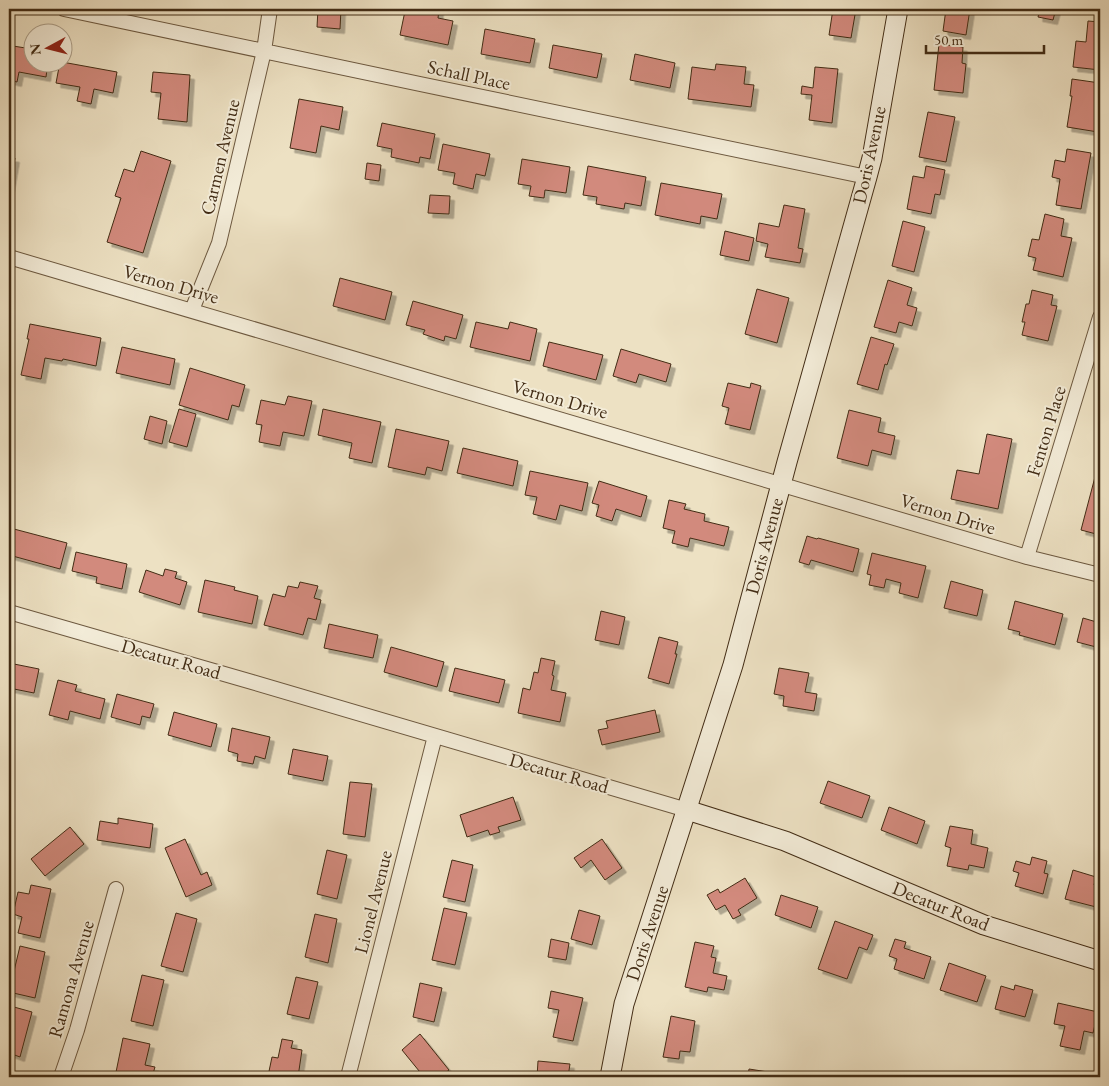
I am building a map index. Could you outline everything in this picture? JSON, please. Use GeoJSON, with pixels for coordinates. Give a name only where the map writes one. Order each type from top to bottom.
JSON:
{"type":"FeatureCollection","features":[{"type":"Feature","properties":{"kind":"street","name":"Schall Place"},"geometry":{"type":"LineString","coordinates":[[64,9],[867,177]]}},
{"type":"Feature","properties":{"kind":"street","name":"Carmen Avenue"},"geometry":{"type":"LineString","coordinates":[[192,310],[218,243],[264,51],[270,9]]}},
{"type":"Feature","properties":{"kind":"street","name":"Doris Avenue"},"geometry":{"type":"LineString","coordinates":[[610,1077],[624,1004],[733,665],[781,484],[867,177],[898,9]]}},
{"type":"Feature","properties":{"kind":"street","name":"Vernon Drive"},"geometry":{"type":"LineString","coordinates":[[9,256],[1027,557],[1100,575]]}},
{"type":"Feature","properties":{"kind":"street","name":"Fenton Place"},"geometry":{"type":"LineString","coordinates":[[1027,557],[1100,316]]}},
{"type":"Feature","properties":{"kind":"street","name":"Decatur Road"},"geometry":{"type":"LineString","coordinates":[[9,612],[687,810],[785,841],[984,925],[1100,961]]}},
{"type":"Feature","properties":{"kind":"street","name":"Lionel Avenue"},"geometry":{"type":"LineString","coordinates":[[348,1077],[435,736]]}},
{"type":"Feature","properties":{"kind":"street","name":"Ramona Avenue"},"geometry":{"type":"LineString","coordinates":[[60,1077],[77,1030],[116,889]]}},
{"type":"Feature","properties":{"kind":"building"},"geometry":{"type":"Polygon","coordinates":[[[318,9],[341,9],[340,29],[317,27],[318,9]]]}},
{"type":"Feature","properties":{"kind":"building"},"geometry":{"type":"Polygon","coordinates":[[[422,9],[439,10],[438,18],[453,21],[448,45],[400,35],[405,11],[421,14],[422,9]]]}},
{"type":"Feature","properties":{"kind":"building"},"geometry":{"type":"Polygon","coordinates":[[[833,9],[856,9],[851,38],[829,35],[833,9]]]}},
{"type":"Feature","properties":{"kind":"building"},"geometry":{"type":"Polygon","coordinates":[[[946,9],[970,9],[966,35],[943,31],[946,9]]]}},
{"type":"Feature","properties":{"kind":"building"},"geometry":{"type":"Polygon","coordinates":[[[1040,9],[1056,9],[1053,20],[1038,17],[1040,9]]]}},
{"type":"Feature","properties":{"kind":"building"},"geometry":{"type":"Polygon","coordinates":[[[1088,21],[1100,22],[1100,70],[1073,67],[1076,41],[1086,42],[1088,21]]]}},
{"type":"Feature","properties":{"kind":"building"},"geometry":{"type":"Polygon","coordinates":[[[485,29],[535,39],[530,63],[481,54],[485,29]]]}},
{"type":"Feature","properties":{"kind":"building"},"geometry":{"type":"Polygon","coordinates":[[[939,44],[963,47],[962,63],[966,64],[963,93],[934,90],[939,44]]]}},
{"type":"Feature","properties":{"kind":"building"},"geometry":{"type":"Polygon","coordinates":[[[553,45],[602,54],[597,78],[549,68],[553,45]]]}},
{"type":"Feature","properties":{"kind":"building"},"geometry":{"type":"Polygon","coordinates":[[[13,46],[22,47],[22,72],[47,72],[46,77],[19,72],[17,82],[9,80],[9,49],[13,49],[13,46]]]}},
{"type":"Feature","properties":{"kind":"building"},"geometry":{"type":"Polygon","coordinates":[[[635,54],[675,63],[670,88],[630,80],[635,54]]]}},
{"type":"Feature","properties":{"kind":"building"},"geometry":{"type":"Polygon","coordinates":[[[72,64],[117,72],[113,93],[94,89],[91,104],[77,101],[80,87],[56,83],[58,72],[72,72],[72,64]]]}},
{"type":"Feature","properties":{"kind":"building"},"geometry":{"type":"Polygon","coordinates":[[[716,64],[746,67],[744,84],[754,85],[751,107],[688,99],[692,67],[715,70],[716,64]]]}},
{"type":"Feature","properties":{"kind":"building"},"geometry":{"type":"Polygon","coordinates":[[[815,67],[838,69],[832,123],[809,120],[812,95],[801,94],[802,86],[813,88],[815,67]]]}},
{"type":"Feature","properties":{"kind":"building"},"geometry":{"type":"Polygon","coordinates":[[[153,72],[190,75],[187,122],[158,119],[161,93],[151,92],[153,72]]]}},
{"type":"Feature","properties":{"kind":"building"},"geometry":{"type":"Polygon","coordinates":[[[1072,79],[1100,83],[1098,132],[1067,127],[1072,96],[1070,96],[1072,79]]]}},
{"type":"Feature","properties":{"kind":"building"},"geometry":{"type":"Polygon","coordinates":[[[299,99],[343,107],[339,130],[321,126],[316,153],[290,148],[299,99]]]}},
{"type":"Feature","properties":{"kind":"building"},"geometry":{"type":"Polygon","coordinates":[[[928,112],[955,117],[946,162],[919,157],[928,112]]]}},
{"type":"Feature","properties":{"kind":"building"},"geometry":{"type":"Polygon","coordinates":[[[382,123],[435,134],[430,159],[420,157],[419,163],[391,157],[392,149],[377,146],[382,123]]]}},
{"type":"Feature","properties":{"kind":"building"},"geometry":{"type":"Polygon","coordinates":[[[443,144],[490,154],[485,176],[476,174],[473,189],[453,184],[455,173],[438,170],[443,144]]]}},
{"type":"Feature","properties":{"kind":"building"},"geometry":{"type":"Polygon","coordinates":[[[1067,149],[1091,153],[1081,209],[1056,205],[1060,179],[1052,177],[1055,160],[1065,162],[1067,149]]]}},
{"type":"Feature","properties":{"kind":"building"},"geometry":{"type":"Polygon","coordinates":[[[141,151],[171,161],[143,253],[107,242],[121,198],[115,196],[124,169],[134,172],[141,151]]]}},
{"type":"Feature","properties":{"kind":"building"},"geometry":{"type":"Polygon","coordinates":[[[9,157],[15,158],[9,192],[9,157]]]}},
{"type":"Feature","properties":{"kind":"building"},"geometry":{"type":"Polygon","coordinates":[[[522,159],[570,167],[566,193],[545,190],[544,198],[529,196],[531,186],[518,184],[522,159]]]}},
{"type":"Feature","properties":{"kind":"building"},"geometry":{"type":"Polygon","coordinates":[[[367,163],[381,165],[379,181],[365,179],[367,163]]]}},
{"type":"Feature","properties":{"kind":"building"},"geometry":{"type":"Polygon","coordinates":[[[588,166],[646,177],[641,206],[625,203],[624,209],[596,204],[597,197],[583,195],[588,166]]]}},
{"type":"Feature","properties":{"kind":"building"},"geometry":{"type":"Polygon","coordinates":[[[926,166],[945,170],[940,195],[935,194],[931,214],[907,209],[913,176],[924,178],[926,166]]]}},
{"type":"Feature","properties":{"kind":"building"},"geometry":{"type":"Polygon","coordinates":[[[661,183],[722,194],[717,219],[701,216],[700,224],[655,215],[661,183]]]}},
{"type":"Feature","properties":{"kind":"building"},"geometry":{"type":"Polygon","coordinates":[[[430,195],[450,196],[449,214],[428,213],[430,195]]]}},
{"type":"Feature","properties":{"kind":"building"},"geometry":{"type":"Polygon","coordinates":[[[784,205],[805,209],[798,248],[803,249],[800,263],[765,257],[768,244],[756,241],[759,223],[779,227],[784,205]]]}},
{"type":"Feature","properties":{"kind":"building"},"geometry":{"type":"Polygon","coordinates":[[[1045,214],[1064,219],[1061,236],[1072,238],[1063,277],[1033,270],[1036,258],[1028,256],[1032,239],[1039,240],[1045,214]]]}},
{"type":"Feature","properties":{"kind":"building"},"geometry":{"type":"Polygon","coordinates":[[[903,221],[925,227],[914,272],[892,266],[903,221]]]}},
{"type":"Feature","properties":{"kind":"building"},"geometry":{"type":"Polygon","coordinates":[[[725,231],[754,238],[749,261],[720,255],[725,231]]]}},
{"type":"Feature","properties":{"kind":"building"},"geometry":{"type":"Polygon","coordinates":[[[340,278],[392,292],[385,320],[333,306],[340,278]]]}},
{"type":"Feature","properties":{"kind":"building"},"geometry":{"type":"Polygon","coordinates":[[[888,280],[912,288],[907,305],[917,308],[912,326],[899,322],[896,333],[874,327],[888,280]]]}},
{"type":"Feature","properties":{"kind":"building"},"geometry":{"type":"Polygon","coordinates":[[[757,289],[789,298],[777,343],[745,334],[757,289]]]}},
{"type":"Feature","properties":{"kind":"building"},"geometry":{"type":"Polygon","coordinates":[[[1032,290],[1053,295],[1051,305],[1057,306],[1048,341],[1022,335],[1025,322],[1022,322],[1026,304],[1029,304],[1032,290]]]}},
{"type":"Feature","properties":{"kind":"building"},"geometry":{"type":"Polygon","coordinates":[[[413,301],[463,315],[456,339],[445,336],[444,341],[423,334],[425,330],[406,325],[413,301]]]}},
{"type":"Feature","properties":{"kind":"building"},"geometry":{"type":"Polygon","coordinates":[[[476,322],[508,329],[510,322],[537,329],[530,361],[470,347],[476,322]]]}},
{"type":"Feature","properties":{"kind":"building"},"geometry":{"type":"Polygon","coordinates":[[[30,324],[101,338],[96,366],[63,359],[62,361],[45,358],[41,379],[21,375],[29,339],[27,339],[30,324]]]}},
{"type":"Feature","properties":{"kind":"building"},"geometry":{"type":"Polygon","coordinates":[[[871,337],[894,344],[887,365],[885,364],[878,390],[857,384],[871,337]]]}},
{"type":"Feature","properties":{"kind":"building"},"geometry":{"type":"Polygon","coordinates":[[[549,342],[603,355],[596,380],[543,366],[549,342]]]}},
{"type":"Feature","properties":{"kind":"building"},"geometry":{"type":"Polygon","coordinates":[[[122,347],[175,359],[170,385],[116,373],[122,347]]]}},
{"type":"Feature","properties":{"kind":"building"},"geometry":{"type":"Polygon","coordinates":[[[621,349],[671,364],[666,382],[639,374],[636,383],[613,376],[621,349]]]}},
{"type":"Feature","properties":{"kind":"building"},"geometry":{"type":"Polygon","coordinates":[[[190,368],[245,385],[239,407],[232,405],[228,420],[179,405],[190,368]]]}},
{"type":"Feature","properties":{"kind":"building"},"geometry":{"type":"Polygon","coordinates":[[[728,383],[750,388],[751,383],[761,386],[750,430],[725,424],[729,408],[722,406],[728,383]]]}},
{"type":"Feature","properties":{"kind":"building"},"geometry":{"type":"Polygon","coordinates":[[[288,396],[312,401],[304,436],[283,432],[280,446],[259,442],[262,425],[256,424],[261,400],[285,405],[288,396]]]}},
{"type":"Feature","properties":{"kind":"building"},"geometry":{"type":"Polygon","coordinates":[[[179,409],[196,414],[187,447],[169,442],[179,409]]]}},
{"type":"Feature","properties":{"kind":"building"},"geometry":{"type":"Polygon","coordinates":[[[323,409],[381,422],[372,463],[349,458],[352,443],[318,435],[323,409]]]}},
{"type":"Feature","properties":{"kind":"building"},"geometry":{"type":"Polygon","coordinates":[[[849,410],[881,418],[878,432],[895,436],[891,455],[872,450],[868,466],[837,458],[849,410]]]}},
{"type":"Feature","properties":{"kind":"building"},"geometry":{"type":"Polygon","coordinates":[[[150,416],[167,421],[162,444],[144,439],[150,416]]]}},
{"type":"Feature","properties":{"kind":"building"},"geometry":{"type":"Polygon","coordinates":[[[396,429],[449,441],[442,471],[427,467],[425,475],[388,467],[396,429]]]}},
{"type":"Feature","properties":{"kind":"building"},"geometry":{"type":"Polygon","coordinates":[[[987,434],[1012,439],[998,509],[951,499],[957,470],[979,474],[987,434]]]}},
{"type":"Feature","properties":{"kind":"building"},"geometry":{"type":"Polygon","coordinates":[[[463,448],[518,461],[513,486],[457,473],[463,448]]]}},
{"type":"Feature","properties":{"kind":"building"},"geometry":{"type":"Polygon","coordinates":[[[530,471],[588,483],[582,511],[560,505],[556,520],[533,514],[537,497],[525,495],[530,471]]]}},
{"type":"Feature","properties":{"kind":"building"},"geometry":{"type":"Polygon","coordinates":[[[1095,477],[1100,479],[1100,535],[1081,530],[1095,477]]]}},
{"type":"Feature","properties":{"kind":"building"},"geometry":{"type":"Polygon","coordinates":[[[599,481],[647,496],[641,517],[616,509],[612,521],[596,516],[599,505],[592,503],[599,481]]]}},
{"type":"Feature","properties":{"kind":"building"},"geometry":{"type":"Polygon","coordinates":[[[669,500],[686,504],[684,509],[705,514],[704,521],[729,527],[724,546],[690,538],[688,547],[672,543],[675,531],[663,528],[669,500]]]}},
{"type":"Feature","properties":{"kind":"building"},"geometry":{"type":"Polygon","coordinates":[[[14,529],[67,543],[60,569],[9,555],[14,529]]]}},
{"type":"Feature","properties":{"kind":"building"},"geometry":{"type":"Polygon","coordinates":[[[807,536],[859,549],[853,572],[811,560],[809,565],[799,562],[807,536]]]}},
{"type":"Feature","properties":{"kind":"building"},"geometry":{"type":"Polygon","coordinates":[[[76,552],[127,564],[122,589],[96,583],[97,577],[72,571],[76,552]]]}},
{"type":"Feature","properties":{"kind":"building"},"geometry":{"type":"Polygon","coordinates":[[[872,553],[926,566],[918,598],[899,593],[901,583],[886,579],[884,588],[869,585],[871,575],[867,574],[872,553]]]}},
{"type":"Feature","properties":{"kind":"building"},"geometry":{"type":"Polygon","coordinates":[[[165,569],[177,572],[175,578],[187,582],[180,605],[139,592],[146,570],[163,576],[165,569]]]}},
{"type":"Feature","properties":{"kind":"building"},"geometry":{"type":"Polygon","coordinates":[[[205,580],[235,587],[234,590],[258,596],[252,624],[198,612],[205,580]]]}},
{"type":"Feature","properties":{"kind":"building"},"geometry":{"type":"Polygon","coordinates":[[[951,581],[983,590],[977,616],[944,608],[951,581]]]}},
{"type":"Feature","properties":{"kind":"building"},"geometry":{"type":"Polygon","coordinates":[[[300,582],[318,586],[314,598],[321,600],[316,620],[308,618],[303,635],[264,625],[273,594],[285,597],[288,586],[298,588],[300,582]]]}},
{"type":"Feature","properties":{"kind":"building"},"geometry":{"type":"Polygon","coordinates":[[[1015,601],[1063,614],[1055,645],[1019,635],[1020,632],[1008,629],[1015,601]]]}},
{"type":"Feature","properties":{"kind":"building"},"geometry":{"type":"Polygon","coordinates":[[[601,611],[625,617],[619,645],[595,640],[601,611]]]}},
{"type":"Feature","properties":{"kind":"building"},"geometry":{"type":"Polygon","coordinates":[[[1083,618],[1100,623],[1100,648],[1077,642],[1083,618]]]}},
{"type":"Feature","properties":{"kind":"building"},"geometry":{"type":"Polygon","coordinates":[[[329,624],[378,635],[373,658],[324,648],[329,624]]]}},
{"type":"Feature","properties":{"kind":"building"},"geometry":{"type":"Polygon","coordinates":[[[659,637],[678,642],[675,654],[677,654],[669,684],[648,678],[659,637]]]}},
{"type":"Feature","properties":{"kind":"building"},"geometry":{"type":"Polygon","coordinates":[[[391,647],[444,662],[437,687],[384,672],[391,647]]]}},
{"type":"Feature","properties":{"kind":"building"},"geometry":{"type":"Polygon","coordinates":[[[541,658],[555,661],[551,690],[566,693],[560,722],[518,713],[523,688],[530,690],[534,672],[538,673],[541,658]]]}},
{"type":"Feature","properties":{"kind":"building"},"geometry":{"type":"Polygon","coordinates":[[[9,663],[39,669],[34,693],[9,688],[9,663]]]}},
{"type":"Feature","properties":{"kind":"building"},"geometry":{"type":"Polygon","coordinates":[[[455,668],[505,680],[499,703],[449,691],[455,668]]]}},
{"type":"Feature","properties":{"kind":"building"},"geometry":{"type":"Polygon","coordinates":[[[779,668],[809,673],[805,692],[817,694],[814,711],[783,706],[784,696],[774,694],[779,668]]]}},
{"type":"Feature","properties":{"kind":"building"},"geometry":{"type":"Polygon","coordinates":[[[58,680],[77,685],[75,691],[105,699],[100,719],[70,711],[68,720],[49,715],[58,680]]]}},
{"type":"Feature","properties":{"kind":"building"},"geometry":{"type":"Polygon","coordinates":[[[117,694],[154,704],[150,718],[142,716],[140,725],[111,717],[117,694]]]}},
{"type":"Feature","properties":{"kind":"building"},"geometry":{"type":"Polygon","coordinates":[[[655,710],[660,732],[602,745],[598,730],[608,728],[606,721],[655,710]]]}},
{"type":"Feature","properties":{"kind":"building"},"geometry":{"type":"Polygon","coordinates":[[[174,712],[217,724],[211,747],[168,735],[174,712]]]}},
{"type":"Feature","properties":{"kind":"building"},"geometry":{"type":"Polygon","coordinates":[[[232,728],[270,737],[265,759],[255,756],[253,764],[237,761],[238,754],[228,751],[232,728]]]}},
{"type":"Feature","properties":{"kind":"building"},"geometry":{"type":"Polygon","coordinates":[[[293,749],[328,756],[323,781],[288,774],[293,749]]]}},
{"type":"Feature","properties":{"kind":"building"},"geometry":{"type":"Polygon","coordinates":[[[828,781],[870,796],[862,818],[820,803],[828,781]]]}},
{"type":"Feature","properties":{"kind":"building"},"geometry":{"type":"Polygon","coordinates":[[[350,782],[372,784],[365,837],[343,834],[350,782]]]}},
{"type":"Feature","properties":{"kind":"building"},"geometry":{"type":"Polygon","coordinates":[[[513,797],[521,820],[498,827],[500,832],[490,835],[488,830],[467,837],[460,815],[513,797]]]}},
{"type":"Feature","properties":{"kind":"building"},"geometry":{"type":"Polygon","coordinates":[[[889,807],[925,821],[917,844],[881,830],[889,807]]]}},
{"type":"Feature","properties":{"kind":"building"},"geometry":{"type":"Polygon","coordinates":[[[118,818],[153,824],[150,848],[97,840],[100,821],[118,824],[118,818]]]}},
{"type":"Feature","properties":{"kind":"building"},"geometry":{"type":"Polygon","coordinates":[[[950,826],[973,830],[971,844],[988,848],[984,868],[969,865],[968,870],[947,866],[951,848],[945,846],[950,826]]]}},
{"type":"Feature","properties":{"kind":"building"},"geometry":{"type":"Polygon","coordinates":[[[70,827],[84,844],[45,876],[31,859],[70,827]]]}},
{"type":"Feature","properties":{"kind":"building"},"geometry":{"type":"Polygon","coordinates":[[[185,839],[201,875],[207,872],[212,885],[186,897],[165,848],[185,839]]]}},
{"type":"Feature","properties":{"kind":"building"},"geometry":{"type":"Polygon","coordinates":[[[602,839],[622,868],[605,880],[591,860],[581,868],[574,858],[602,839]]]}},
{"type":"Feature","properties":{"kind":"building"},"geometry":{"type":"Polygon","coordinates":[[[327,850],[347,855],[337,899],[317,894],[327,850]]]}},
{"type":"Feature","properties":{"kind":"building"},"geometry":{"type":"Polygon","coordinates":[[[1032,857],[1047,861],[1044,873],[1048,874],[1043,894],[1015,886],[1019,873],[1013,871],[1016,861],[1030,865],[1032,857]]]}},
{"type":"Feature","properties":{"kind":"building"},"geometry":{"type":"Polygon","coordinates":[[[452,860],[473,865],[465,902],[443,897],[452,860]]]}},
{"type":"Feature","properties":{"kind":"building"},"geometry":{"type":"Polygon","coordinates":[[[1073,870],[1096,877],[1094,885],[1100,886],[1100,908],[1065,899],[1073,870]]]}},
{"type":"Feature","properties":{"kind":"building"},"geometry":{"type":"Polygon","coordinates":[[[745,878],[757,898],[738,910],[741,915],[733,919],[725,905],[716,910],[707,895],[718,889],[720,893],[745,878]]]}},
{"type":"Feature","properties":{"kind":"building"},"geometry":{"type":"Polygon","coordinates":[[[31,885],[51,889],[40,938],[18,933],[22,917],[13,914],[18,892],[29,894],[31,885]]]}},
{"type":"Feature","properties":{"kind":"building"},"geometry":{"type":"Polygon","coordinates":[[[781,895],[818,907],[811,928],[775,915],[781,895]]]}},
{"type":"Feature","properties":{"kind":"building"},"geometry":{"type":"Polygon","coordinates":[[[444,908],[467,913],[455,965],[432,960],[444,908]]]}},
{"type":"Feature","properties":{"kind":"building"},"geometry":{"type":"Polygon","coordinates":[[[579,910],[600,916],[592,945],[571,939],[579,910]]]}},
{"type":"Feature","properties":{"kind":"building"},"geometry":{"type":"Polygon","coordinates":[[[176,913],[197,919],[183,972],[161,966],[176,913]]]}},
{"type":"Feature","properties":{"kind":"building"},"geometry":{"type":"Polygon","coordinates":[[[315,914],[337,919],[328,963],[305,957],[315,914]]]}},
{"type":"Feature","properties":{"kind":"building"},"geometry":{"type":"Polygon","coordinates":[[[835,921],[873,935],[867,950],[859,947],[847,979],[818,969],[835,921]]]}},
{"type":"Feature","properties":{"kind":"building"},"geometry":{"type":"Polygon","coordinates":[[[551,939],[569,943],[566,960],[548,957],[551,939]]]}},
{"type":"Feature","properties":{"kind":"building"},"geometry":{"type":"Polygon","coordinates":[[[895,939],[906,942],[904,948],[931,957],[924,979],[894,969],[897,959],[889,956],[895,939]]]}},
{"type":"Feature","properties":{"kind":"building"},"geometry":{"type":"Polygon","coordinates":[[[695,942],[714,946],[711,957],[716,958],[713,973],[727,976],[724,990],[708,987],[707,992],[685,987],[695,942]]]}},
{"type":"Feature","properties":{"kind":"building"},"geometry":{"type":"Polygon","coordinates":[[[20,946],[45,952],[35,998],[9,992],[20,946]]]}},
{"type":"Feature","properties":{"kind":"building"},"geometry":{"type":"Polygon","coordinates":[[[949,963],[986,976],[977,1002],[940,990],[949,963]]]}},
{"type":"Feature","properties":{"kind":"building"},"geometry":{"type":"Polygon","coordinates":[[[142,975],[164,980],[153,1026],[131,1021],[142,975]]]}},
{"type":"Feature","properties":{"kind":"building"},"geometry":{"type":"Polygon","coordinates":[[[296,977],[318,982],[309,1019],[287,1014],[296,977]]]}},
{"type":"Feature","properties":{"kind":"building"},"geometry":{"type":"Polygon","coordinates":[[[420,983],[442,988],[434,1022],[413,1017],[420,983]]]}},
{"type":"Feature","properties":{"kind":"building"},"geometry":{"type":"Polygon","coordinates":[[[1015,985],[1033,990],[1025,1017],[995,1009],[1001,986],[1014,990],[1015,985]]]}},
{"type":"Feature","properties":{"kind":"building"},"geometry":{"type":"Polygon","coordinates":[[[551,991],[583,998],[573,1041],[553,1037],[559,1010],[548,1008],[551,991]]]}},
{"type":"Feature","properties":{"kind":"building"},"geometry":{"type":"Polygon","coordinates":[[[1058,1003],[1098,1012],[1093,1033],[1084,1031],[1080,1050],[1060,1046],[1065,1026],[1054,1024],[1058,1003]]]}},
{"type":"Feature","properties":{"kind":"building"},"geometry":{"type":"Polygon","coordinates":[[[14,1007],[32,1012],[20,1057],[9,1053],[9,1024],[14,1007]]]}},
{"type":"Feature","properties":{"kind":"building"},"geometry":{"type":"Polygon","coordinates":[[[671,1016],[695,1021],[690,1052],[680,1051],[679,1059],[663,1057],[671,1016]]]}},
{"type":"Feature","properties":{"kind":"building"},"geometry":{"type":"Polygon","coordinates":[[[420,1034],[449,1070],[440,1077],[424,1077],[402,1050],[420,1034]]]}},
{"type":"Feature","properties":{"kind":"building"},"geometry":{"type":"Polygon","coordinates":[[[123,1038],[150,1044],[145,1065],[155,1067],[152,1077],[115,1077],[123,1038]]]}},
{"type":"Feature","properties":{"kind":"building"},"geometry":{"type":"Polygon","coordinates":[[[282,1039],[293,1041],[291,1048],[302,1050],[298,1077],[268,1076],[272,1057],[278,1058],[282,1039]]]}},
{"type":"Feature","properties":{"kind":"building"},"geometry":{"type":"Polygon","coordinates":[[[538,1061],[570,1064],[568,1077],[537,1077],[538,1061]]]}},
{"type":"Feature","properties":{"kind":"building"},"geometry":{"type":"Polygon","coordinates":[[[749,1069],[768,1072],[767,1077],[748,1077],[749,1069]]]}}]}
